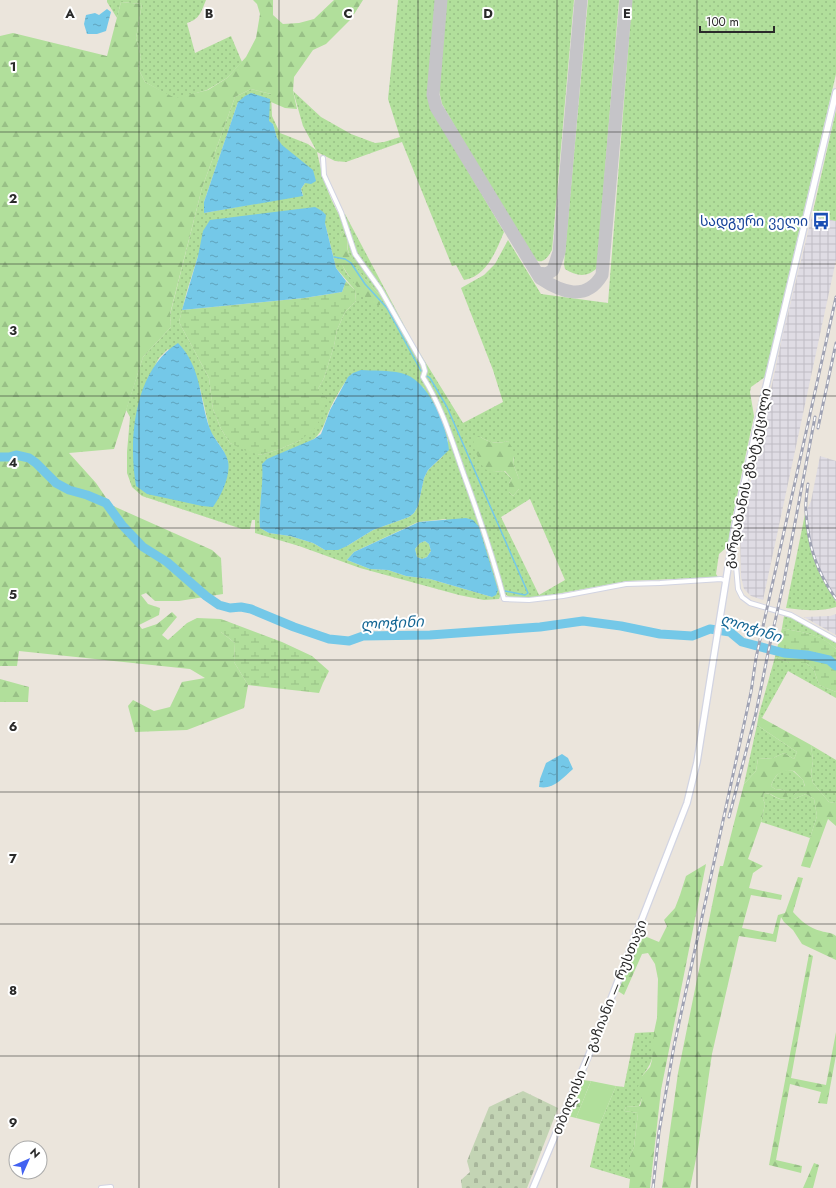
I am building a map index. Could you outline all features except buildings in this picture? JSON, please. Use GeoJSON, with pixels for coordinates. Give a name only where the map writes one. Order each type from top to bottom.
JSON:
{"type":"FeatureCollection","features":[{"type":"Feature","properties":{"kind":"main road","name":"გარდაბანის გზატკეცილი"},"geometry":{"type":"LineString","coordinates":[[663,865],[687,803],[697,762],[734,530],[759,416],[836,92]]}},
{"type":"Feature","properties":{"kind":"main road","name":"თბილისი — გაჩიანი — რუსთავი"},"geometry":{"type":"LineString","coordinates":[[533,1188],[595,1040],[663,865]]}},
{"type":"Feature","properties":{"kind":"street"},"geometry":{"type":"LineString","coordinates":[[323,158],[324,175],[341,212],[355,254],[380,289],[423,364],[425,371],[423,376],[440,408],[452,438],[493,557],[504,599],[529,600],[557,597],[626,584],[721,578],[726,581]]}},
{"type":"Feature","properties":{"kind":"street"},"geometry":{"type":"LineString","coordinates":[[731,553],[736,566],[738,589],[742,598],[750,603],[791,615],[836,640]]}},
{"type":"Feature","properties":{"kind":"street"},"geometry":{"type":"LineString","coordinates":[[100,1188],[112,1187]]}},
{"type":"Feature","properties":{"kind":"shaded area"},"geometry":{"type":"Polygon","coordinates":[[[812,216],[836,221],[836,260],[763,600],[751,596],[744,589],[741,577],[740,530],[783,334],[812,216]]]}},
{"type":"Feature","properties":{"kind":"shaded area"},"geometry":{"type":"Polygon","coordinates":[[[820,456],[836,461],[836,602],[812,554],[805,514],[811,501],[820,456]]]}},
{"type":"Feature","properties":{"kind":"shaded area"},"geometry":{"type":"Polygon","coordinates":[[[836,614],[836,635],[804,617],[830,616],[836,614]]]}},
{"type":"Feature","properties":{"kind":"green space"},"geometry":{"type":"Polygon","coordinates":[[[107,0],[206,0],[197,17],[187,23],[195,53],[231,36],[242,62],[227,78],[207,90],[175,99],[145,82],[138,68],[141,57],[136,38],[142,4],[121,2],[117,18],[107,0]]]}},
{"type":"Feature","properties":{"kind":"green space"},"geometry":{"type":"Polygon","coordinates":[[[253,0],[273,0],[273,15],[283,24],[299,23],[314,19],[334,0],[363,0],[351,19],[326,44],[313,50],[294,77],[293,91],[297,109],[285,108],[271,102],[271,94],[251,89],[235,97],[202,188],[170,314],[171,327],[143,357],[114,449],[69,453],[96,483],[111,505],[212,550],[221,558],[223,594],[179,601],[155,601],[146,593],[141,595],[148,604],[160,608],[159,615],[139,625],[142,629],[157,624],[172,612],[177,617],[162,635],[168,640],[187,623],[197,618],[221,619],[221,632],[235,643],[234,662],[248,685],[244,708],[187,730],[135,732],[128,706],[133,700],[154,711],[170,707],[182,682],[205,678],[190,669],[19,651],[17,666],[0,666],[0,36],[13,33],[107,56],[121,2],[142,4],[136,38],[141,57],[138,68],[145,82],[175,98],[208,90],[227,78],[246,57],[256,38],[260,14],[257,4],[253,0]]]}},
{"type":"Feature","properties":{"kind":"green space"},"geometry":{"type":"Polygon","coordinates":[[[398,0],[436,0],[430,60],[431,105],[436,117],[504,232],[490,262],[472,278],[464,280],[456,265],[452,266],[402,142],[346,162],[335,161],[317,152],[326,185],[340,216],[345,214],[413,342],[463,423],[503,402],[493,370],[461,288],[484,275],[495,264],[508,240],[541,294],[608,303],[632,0],[836,0],[836,74],[765,377],[751,387],[750,392],[754,416],[731,524],[728,546],[719,554],[716,574],[718,577],[628,581],[534,598],[509,597],[505,594],[501,594],[499,599],[484,600],[459,595],[360,568],[299,546],[255,533],[255,520],[252,520],[250,529],[242,529],[142,496],[132,487],[127,473],[130,417],[126,410],[143,357],[171,327],[170,315],[202,188],[235,97],[251,89],[271,94],[272,116],[280,133],[308,144],[316,150],[303,126],[293,91],[321,117],[351,134],[375,143],[400,137],[388,99],[398,0]],[[238,102],[204,202],[204,213],[303,195],[301,189],[305,183],[291,154],[282,146],[277,138],[273,124],[269,122],[269,112],[238,102]],[[325,223],[198,256],[179,322],[209,378],[213,409],[221,429],[230,443],[260,455],[280,449],[301,440],[318,389],[324,378],[334,346],[337,330],[345,312],[356,301],[355,290],[336,268],[325,223]],[[342,231],[340,236],[341,260],[347,274],[364,287],[380,295],[366,280],[353,262],[348,250],[347,235],[342,231]],[[168,349],[159,358],[146,383],[133,451],[137,486],[228,461],[223,450],[210,431],[200,388],[168,349]],[[353,373],[346,381],[329,411],[320,433],[314,439],[263,464],[260,528],[269,533],[290,536],[313,543],[325,550],[347,546],[373,530],[409,517],[414,513],[418,506],[424,478],[428,470],[442,457],[448,441],[437,411],[423,387],[353,373]],[[479,436],[494,472],[504,471],[512,479],[509,483],[509,492],[513,496],[519,489],[519,479],[508,441],[493,442],[479,436]],[[530,499],[501,517],[539,595],[565,580],[530,499]],[[446,519],[418,522],[354,552],[347,560],[370,569],[388,570],[406,576],[430,579],[492,597],[446,519]]]}},
{"type":"Feature","properties":{"kind":"green space"},"geometry":{"type":"Polygon","coordinates":[[[446,0],[574,0],[552,250],[546,259],[542,261],[533,258],[526,250],[442,104],[438,86],[446,0]]]}},
{"type":"Feature","properties":{"kind":"green space"},"geometry":{"type":"Polygon","coordinates":[[[588,0],[619,0],[597,268],[585,275],[581,275],[565,269],[564,264],[588,0]]]}},
{"type":"Feature","properties":{"kind":"green space"},"geometry":{"type":"Polygon","coordinates":[[[836,110],[836,221],[812,216],[836,110]]]}},
{"type":"Feature","properties":{"kind":"green space"},"geometry":{"type":"Polygon","coordinates":[[[342,231],[348,238],[347,248],[354,263],[366,280],[380,295],[380,305],[374,305],[371,303],[343,266],[339,251],[339,242],[342,231]]]}},
{"type":"Feature","properties":{"kind":"green space"},"geometry":{"type":"Polygon","coordinates":[[[346,281],[355,290],[356,301],[345,312],[337,330],[334,346],[324,378],[318,389],[326,398],[323,415],[314,429],[301,440],[280,449],[260,455],[246,451],[230,443],[221,429],[213,409],[209,378],[179,322],[182,310],[304,298],[342,292],[346,281]]]}},
{"type":"Feature","properties":{"kind":"green space"},"geometry":{"type":"Polygon","coordinates":[[[479,436],[493,442],[508,441],[513,449],[514,466],[519,479],[519,489],[513,496],[509,492],[509,483],[512,479],[505,471],[494,472],[484,469],[475,451],[473,439],[479,436]]]}},
{"type":"Feature","properties":{"kind":"green space"},"geometry":{"type":"Polygon","coordinates":[[[805,514],[812,554],[836,602],[836,607],[830,609],[805,610],[786,608],[805,514]]]}},
{"type":"Feature","properties":{"kind":"green space"},"geometry":{"type":"Polygon","coordinates":[[[425,541],[429,544],[431,551],[427,557],[422,559],[417,557],[415,549],[420,543],[425,541]]]}},
{"type":"Feature","properties":{"kind":"green space"},"geometry":{"type":"Polygon","coordinates":[[[784,616],[793,618],[836,643],[836,649],[817,637],[782,628],[784,616]]]}},
{"type":"Feature","properties":{"kind":"green space"},"geometry":{"type":"Polygon","coordinates":[[[221,619],[282,642],[312,656],[329,671],[319,693],[248,685],[234,662],[235,643],[221,632],[221,619]]]}},
{"type":"Feature","properties":{"kind":"green space"},"geometry":{"type":"Polygon","coordinates":[[[782,628],[817,637],[824,640],[836,649],[836,692],[819,685],[814,670],[806,663],[789,663],[775,657],[782,628]]]}},
{"type":"Feature","properties":{"kind":"green space"},"geometry":{"type":"Polygon","coordinates":[[[775,657],[789,663],[806,663],[814,670],[819,685],[836,692],[836,698],[788,671],[762,718],[759,714],[775,657]]]}},
{"type":"Feature","properties":{"kind":"green space"},"geometry":{"type":"Polygon","coordinates":[[[0,679],[29,687],[28,702],[0,702],[0,679]]]}},
{"type":"Feature","properties":{"kind":"green space"},"geometry":{"type":"Polygon","coordinates":[[[759,714],[762,718],[811,745],[813,761],[811,774],[813,783],[829,802],[836,803],[836,826],[828,819],[810,868],[801,866],[817,816],[814,799],[806,794],[794,799],[794,795],[805,786],[803,780],[794,771],[782,772],[774,778],[771,786],[775,789],[784,790],[788,800],[780,799],[764,793],[763,799],[765,804],[761,822],[748,859],[763,866],[753,873],[749,888],[782,895],[781,900],[751,895],[742,928],[773,934],[778,915],[785,913],[798,877],[803,878],[793,912],[809,926],[836,936],[836,960],[802,944],[793,930],[781,917],[776,942],[739,936],[712,1054],[698,1149],[690,1188],[662,1188],[678,1073],[720,866],[723,866],[744,784],[756,771],[758,759],[773,758],[784,753],[794,759],[797,752],[757,725],[759,714]]]}},
{"type":"Feature","properties":{"kind":"green space"},"geometry":{"type":"Polygon","coordinates":[[[757,725],[797,752],[794,759],[784,753],[773,758],[758,759],[756,771],[744,784],[757,725]]]}},
{"type":"Feature","properties":{"kind":"green space"},"geometry":{"type":"Polygon","coordinates":[[[811,745],[836,760],[836,803],[829,802],[813,783],[811,774],[813,761],[811,745]]]}},
{"type":"Feature","properties":{"kind":"green space"},"geometry":{"type":"Polygon","coordinates":[[[785,770],[793,771],[803,780],[805,787],[794,795],[794,799],[806,794],[814,799],[817,816],[810,838],[761,822],[765,804],[763,799],[764,793],[788,800],[784,790],[775,789],[771,786],[776,776],[785,770]]]}},
{"type":"Feature","properties":{"kind":"green space"},"geometry":{"type":"Polygon","coordinates":[[[706,864],[661,1090],[650,1188],[629,1188],[630,1156],[634,1147],[638,1113],[624,1111],[626,1107],[640,1106],[642,1098],[637,1089],[642,1076],[650,1067],[652,1060],[654,1032],[657,1018],[658,979],[655,964],[648,953],[642,954],[624,995],[618,991],[642,935],[659,942],[667,926],[664,920],[675,908],[686,876],[706,864]]]}},
{"type":"Feature","properties":{"kind":"green space"},"geometry":{"type":"Polygon","coordinates":[[[809,954],[813,956],[791,1078],[826,1085],[836,1032],[836,1055],[827,1104],[818,1103],[821,1092],[790,1084],[776,1160],[802,1166],[801,1173],[769,1165],[809,954]]]}},
{"type":"Feature","properties":{"kind":"green space"},"geometry":{"type":"Polygon","coordinates":[[[654,1032],[653,1056],[642,1076],[642,1098],[639,1106],[626,1107],[624,1111],[638,1113],[634,1147],[630,1156],[630,1179],[590,1167],[600,1124],[616,1086],[624,1087],[635,1033],[654,1032]]]}},
{"type":"Feature","properties":{"kind":"green space"},"geometry":{"type":"Polygon","coordinates":[[[582,1080],[591,1081],[576,1118],[568,1116],[582,1080]]]}},
{"type":"Feature","properties":{"kind":"green space"},"geometry":{"type":"Polygon","coordinates":[[[591,1081],[616,1086],[600,1124],[576,1118],[591,1081]]]}},
{"type":"Feature","properties":{"kind":"green space"},"geometry":{"type":"Polygon","coordinates":[[[523,1091],[558,1108],[527,1188],[462,1188],[461,1180],[470,1172],[467,1161],[489,1107],[523,1091]]]}},
{"type":"Feature","properties":{"kind":"green space"},"geometry":{"type":"Polygon","coordinates":[[[814,1163],[819,1165],[813,1188],[803,1188],[814,1163]]]}},
{"type":"Feature","properties":{"kind":"water"},"geometry":{"type":"Polygon","coordinates":[[[107,9],[111,12],[106,31],[97,34],[87,34],[84,24],[86,15],[95,13],[99,15],[107,9]]]}},
{"type":"Feature","properties":{"kind":"water"},"geometry":{"type":"Polygon","coordinates":[[[251,93],[270,99],[269,121],[273,124],[277,138],[282,145],[313,170],[316,181],[311,184],[305,183],[301,189],[303,196],[204,213],[204,202],[238,102],[251,93]]]}},
{"type":"Feature","properties":{"kind":"water"},"geometry":{"type":"Polygon","coordinates":[[[315,207],[326,215],[325,223],[336,268],[346,281],[342,292],[304,298],[182,310],[198,256],[203,231],[210,220],[315,207]]]}},
{"type":"Feature","properties":{"kind":"water"},"geometry":{"type":"Polygon","coordinates":[[[178,343],[192,363],[199,384],[210,429],[228,461],[229,467],[227,479],[222,492],[213,507],[147,494],[136,486],[133,448],[134,428],[143,388],[152,370],[163,355],[178,343]]]}},
{"type":"Feature","properties":{"kind":"water"},"geometry":{"type":"Polygon","coordinates":[[[361,370],[396,372],[411,377],[428,393],[440,416],[449,450],[428,470],[424,478],[418,506],[414,513],[409,517],[373,530],[338,550],[325,550],[313,543],[290,536],[269,533],[260,528],[262,464],[267,459],[314,439],[321,434],[330,410],[348,377],[361,370]]]}},
{"type":"Feature","properties":{"kind":"water"},"geometry":{"type":"Polygon","coordinates":[[[466,518],[473,520],[479,527],[498,590],[496,595],[492,597],[430,579],[406,576],[388,570],[370,569],[347,560],[354,552],[419,522],[466,518]],[[425,541],[420,543],[415,549],[417,557],[422,559],[427,557],[431,551],[429,544],[425,541]]]}},
{"type":"Feature","properties":{"kind":"water"},"geometry":{"type":"Polygon","coordinates":[[[562,754],[568,758],[573,769],[553,785],[549,787],[539,787],[540,779],[546,763],[562,754]]]}},
{"type":"Feature","properties":{"kind":"waterway"},"geometry":{"type":"LineString","coordinates":[[334,257],[345,259],[351,263],[365,284],[387,308],[421,371]]}},
{"type":"Feature","properties":{"kind":"waterway"},"geometry":{"type":"LineString","coordinates":[[427,376],[430,378],[447,407],[528,593],[525,595],[505,591]]}},
{"type":"Feature","properties":{"kind":"waterway","name":"ლოჭინი"},"geometry":{"type":"LineString","coordinates":[[0,457],[16,455],[29,458],[56,483],[69,490],[87,495],[106,503],[122,525],[143,547],[167,562],[206,596],[219,605],[230,608],[241,607],[251,609],[294,627],[329,639],[349,641],[363,636],[430,635],[540,627],[583,621],[621,626],[660,634],[692,636],[710,629],[730,632],[742,642],[784,653],[807,655],[829,660],[836,666]]}},
{"type":"Feature","properties":{"kind":"taxiway"},"geometry":{"type":"LineString","coordinates":[[441,0],[433,95],[436,107],[540,278],[556,287],[573,292],[581,292],[589,289],[602,275],[626,0]]}},
{"type":"Feature","properties":{"kind":"taxiway"},"geometry":{"type":"LineString","coordinates":[[537,273],[547,274],[553,270],[559,252],[581,0]]}},
{"type":"Feature","properties":{"kind":"railway"},"geometry":{"type":"LineString","coordinates":[[653,1188],[659,1132],[674,1046],[751,692],[756,658],[836,297]]}},
{"type":"Feature","properties":{"kind":"railway"},"geometry":{"type":"LineString","coordinates":[[818,428],[836,343]]}},
{"type":"Feature","properties":{"kind":"railway"},"geometry":{"type":"LineString","coordinates":[[729,817],[756,713],[784,581],[815,417]]}},
{"type":"Feature","properties":{"kind":"railway"},"geometry":{"type":"LineString","coordinates":[[808,484],[806,509],[811,547],[819,569],[836,599]]}},
{"type":"Feature","properties":{"kind":"place","name":"სადგური ველი"},"geometry":{"type":"Point","coordinates":[821,221]}}]}
